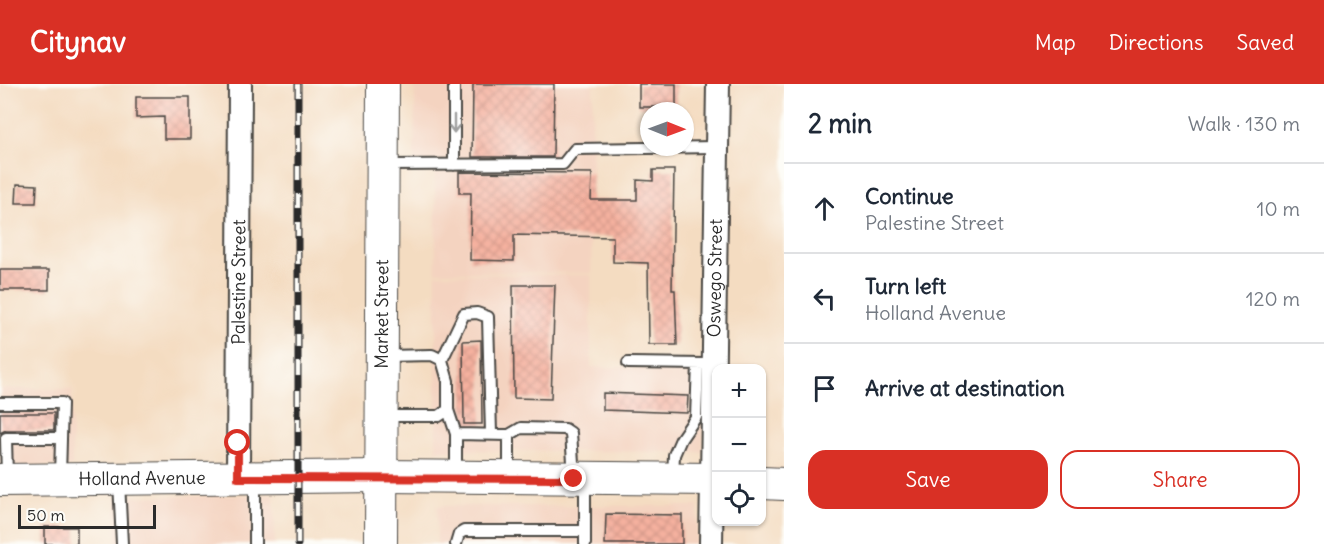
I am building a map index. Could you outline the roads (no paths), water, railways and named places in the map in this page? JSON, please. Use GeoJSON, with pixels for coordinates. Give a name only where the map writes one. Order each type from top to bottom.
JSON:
{"type":"FeatureCollection","features":[{"type":"Feature","properties":{"kind":"main road","name":"Market Street"},"geometry":{"type":"LineString","coordinates":[[381,544],[383,84]]}},
{"type":"Feature","properties":{"kind":"main road","name":"Holland Avenue"},"geometry":{"type":"LineString","coordinates":[[3,480],[382,476],[509,479],[712,479]]}},
{"type":"Feature","properties":{"kind":"main road"},"geometry":{"type":"LineString","coordinates":[[766,483],[784,484]]}},
{"type":"Feature","properties":{"kind":"street","name":"Palestine Street"},"geometry":{"type":"LineString","coordinates":[[240,84],[247,478]]}},
{"type":"Feature","properties":{"kind":"street","name":"Oswego Street"},"geometry":{"type":"LineString","coordinates":[[714,472],[706,364],[718,84]]}},
{"type":"Feature","properties":{"kind":"street","name":"Oswego Street"},"geometry":{"type":"LineString","coordinates":[[711,544],[712,522]]}},
{"type":"Feature","properties":{"kind":"lane"},"geometry":{"type":"LineString","coordinates":[[454,84],[454,165]]}},
{"type":"Feature","properties":{"kind":"lane"},"geometry":{"type":"LineString","coordinates":[[383,165],[563,164],[575,149],[717,147]]}},
{"type":"Feature","properties":{"kind":"lane"},"geometry":{"type":"LineString","coordinates":[[456,478],[456,434],[448,410],[448,381],[442,360],[454,330],[464,314],[477,313],[488,317],[490,434]]}},
{"type":"Feature","properties":{"kind":"lane"},"geometry":{"type":"LineString","coordinates":[[382,356],[432,355],[442,360]]}},
{"type":"Feature","properties":{"kind":"lane"},"geometry":{"type":"LineString","coordinates":[[628,363],[706,364],[696,417],[681,439],[674,455],[672,479]]}},
{"type":"Feature","properties":{"kind":"lane"},"geometry":{"type":"LineString","coordinates":[[0,403],[62,403],[60,479]]}},
{"type":"Feature","properties":{"kind":"lane"},"geometry":{"type":"LineString","coordinates":[[383,416],[439,416],[448,410]]}},
{"type":"Feature","properties":{"kind":"lane"},"geometry":{"type":"LineString","coordinates":[[456,434],[508,435],[520,428],[565,429],[571,433],[579,479],[585,544]]}},
{"type":"Feature","properties":{"kind":"lane"},"geometry":{"type":"LineString","coordinates":[[508,435],[509,479]]}},
{"type":"Feature","properties":{"kind":"lane"},"geometry":{"type":"LineString","coordinates":[[3,480],[6,438],[61,438]]}},
{"type":"Feature","properties":{"kind":"lane"},"geometry":{"type":"LineString","coordinates":[[247,478],[255,544]]}},
{"type":"Feature","properties":{"kind":"lane"},"geometry":{"type":"LineString","coordinates":[[119,479],[122,544]]}},
{"type":"Feature","properties":{"kind":"lane"},"geometry":{"type":"LineString","coordinates":[[456,544],[459,534],[464,531],[585,531]]}},
{"type":"Feature","properties":{"kind":"railway"},"geometry":{"type":"LineString","coordinates":[[298,84],[298,544]]}}]}
